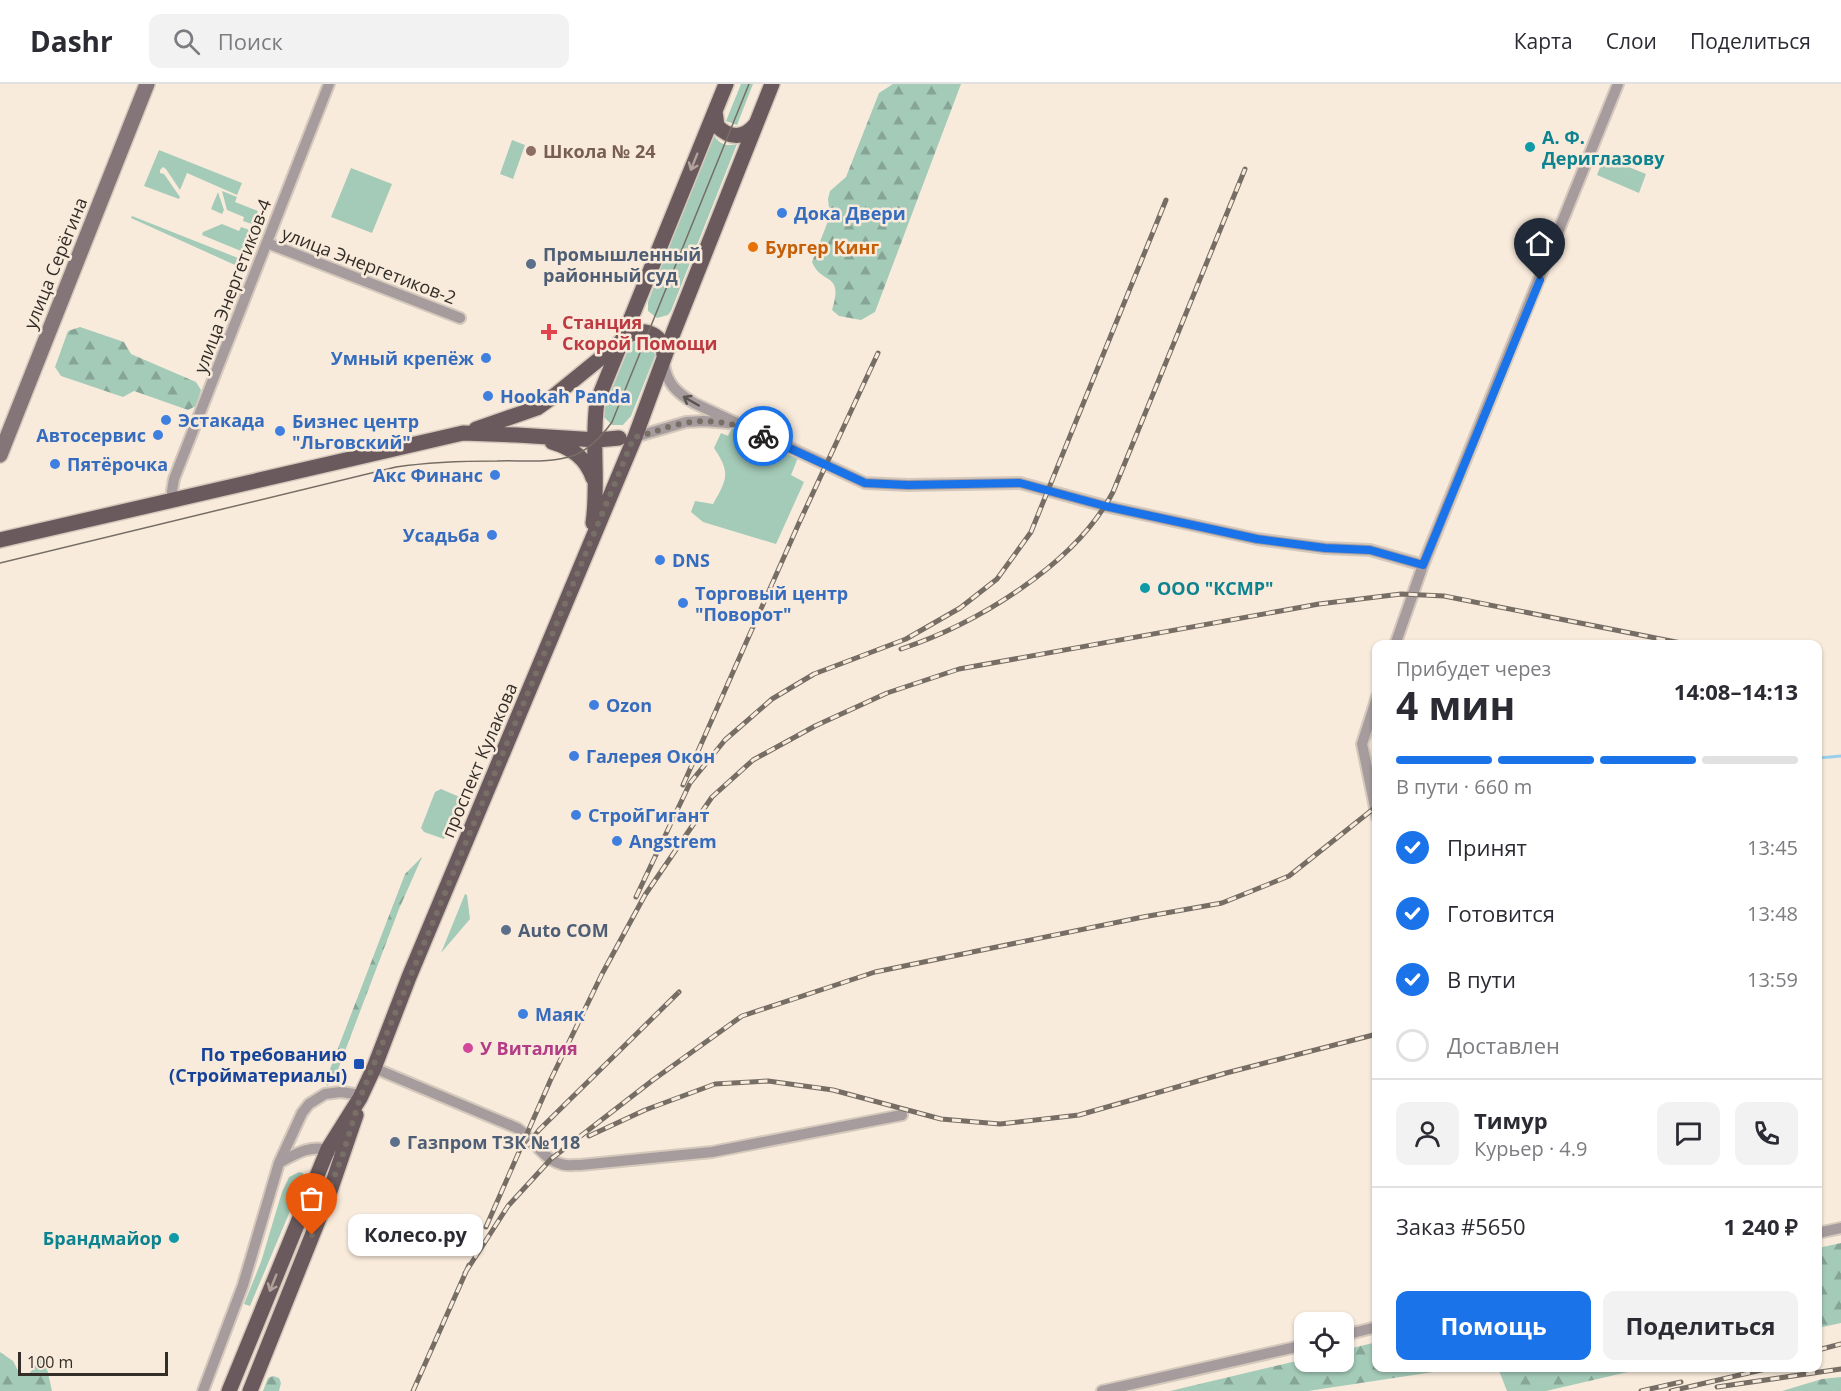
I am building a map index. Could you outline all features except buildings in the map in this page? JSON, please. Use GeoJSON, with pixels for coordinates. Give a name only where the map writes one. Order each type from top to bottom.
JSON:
{"type":"FeatureCollection","features":[{"type":"Feature","properties":{"kind":"main road","name":"улица Серёгина"},"geometry":{"type":"LineString","coordinates":[[0,455],[147,84]]}},
{"type":"Feature","properties":{"kind":"main road"},"geometry":{"type":"LineString","coordinates":[[589,544],[596,490],[597,402],[726,84]]}},
{"type":"Feature","properties":{"kind":"main road"},"geometry":{"type":"LineString","coordinates":[[664,356],[772,84]]}},
{"type":"Feature","properties":{"kind":"main road"},"geometry":{"type":"LineString","coordinates":[[716,108],[717,126],[726,134],[743,135],[756,124]]}},
{"type":"Feature","properties":{"kind":"main road"},"geometry":{"type":"LineString","coordinates":[[0,540],[463,433],[537,408],[622,339],[636,331],[650,332],[661,341],[664,356]]}},
{"type":"Feature","properties":{"kind":"main road","name":"проспект Кулакова"},"geometry":{"type":"LineString","coordinates":[[229,1391],[328,1149],[361,1096],[374,1068],[589,544],[627,438],[664,356]]}},
{"type":"Feature","properties":{"kind":"main road"},"geometry":{"type":"LineString","coordinates":[[597,402],[599,426],[606,434],[627,438]]}},
{"type":"Feature","properties":{"kind":"main road"},"geometry":{"type":"LineString","coordinates":[[463,433],[595,440],[627,438]]}},
{"type":"Feature","properties":{"kind":"main road"},"geometry":{"type":"LineString","coordinates":[[517,435],[556,443],[579,455],[592,474],[596,490]]}},
{"type":"Feature","properties":{"kind":"main road","name":"проспект Кулакова"},"geometry":{"type":"LineString","coordinates":[[250,1391],[343,1154],[361,1096]]}},
{"type":"Feature","properties":{"kind":"street","name":"улица Энергетиков-4"},"geometry":{"type":"LineString","coordinates":[[173,501],[174,479],[329,84]]}},
{"type":"Feature","properties":{"kind":"street"},"geometry":{"type":"LineString","coordinates":[[1397,640],[1423,565],[1618,84]]}},
{"type":"Feature","properties":{"kind":"street","name":"улица Энергетиков-2"},"geometry":{"type":"LineString","coordinates":[[267,243],[460,318]]}},
{"type":"Feature","properties":{"kind":"street"},"geometry":{"type":"LineString","coordinates":[[664,356],[665,374],[670,385],[694,404],[865,483],[908,485],[1020,483],[1105,506],[1257,539],[1325,548],[1370,550],[1423,565]]}},
{"type":"Feature","properties":{"kind":"street"},"geometry":{"type":"LineString","coordinates":[[627,438],[686,422],[722,422],[741,426]]}},
{"type":"Feature","properties":{"kind":"street"},"geometry":{"type":"LineString","coordinates":[[1372,713],[1362,744],[1372,793]]}},
{"type":"Feature","properties":{"kind":"street"},"geometry":{"type":"LineString","coordinates":[[374,1068],[517,1128],[550,1159],[562,1165],[712,1152],[902,1115]]}},
{"type":"Feature","properties":{"kind":"street"},"geometry":{"type":"LineString","coordinates":[[203,1391],[243,1285],[279,1163],[302,1113],[309,1104],[325,1094],[341,1092],[361,1096]]}},
{"type":"Feature","properties":{"kind":"street"},"geometry":{"type":"LineString","coordinates":[[279,1163],[316,1147],[343,1154]]}},
{"type":"Feature","properties":{"kind":"street"},"geometry":{"type":"LineString","coordinates":[[1822,1232],[1841,1228]]}},
{"type":"Feature","properties":{"kind":"street"},"geometry":{"type":"LineString","coordinates":[[1354,1333],[1372,1328]]}},
{"type":"Feature","properties":{"kind":"street"},"geometry":{"type":"LineString","coordinates":[[1102,1391],[1294,1347]]}},
{"type":"Feature","properties":{"kind":"green space"},"geometry":{"type":"Polygon","coordinates":[[[741,84],[753,84],[737,125],[726,121],[741,84]]]}},
{"type":"Feature","properties":{"kind":"green space"},"geometry":{"type":"Polygon","coordinates":[[[893,84],[961,84],[875,312],[861,320],[839,316],[832,310],[835,298],[834,284],[816,269],[812,262],[830,216],[828,199],[830,191],[846,177],[879,93],[893,84]]]}},
{"type":"Feature","properties":{"kind":"green space"},"geometry":{"type":"Polygon","coordinates":[[[713,134],[723,144],[737,144],[671,311],[668,315],[657,318],[648,311],[648,302],[713,134]]]}},
{"type":"Feature","properties":{"kind":"green space"},"geometry":{"type":"Polygon","coordinates":[[[512,140],[525,145],[513,179],[500,174],[512,140]]]}},
{"type":"Feature","properties":{"kind":"green space"},"geometry":{"type":"Polygon","coordinates":[[[159,150],[242,183],[237,195],[187,173],[180,190],[163,167],[160,173],[164,174],[180,197],[179,199],[144,186],[159,150]]]}},
{"type":"Feature","properties":{"kind":"green space"},"geometry":{"type":"Polygon","coordinates":[[[1604,157],[1646,174],[1639,193],[1597,175],[1604,157]]]}},
{"type":"Feature","properties":{"kind":"green space"},"geometry":{"type":"Polygon","coordinates":[[[351,168],[392,184],[372,233],[331,217],[351,168]]]}},
{"type":"Feature","properties":{"kind":"green space"},"geometry":{"type":"Polygon","coordinates":[[[222,191],[237,197],[235,202],[258,211],[252,224],[243,221],[244,217],[227,210],[222,191]]]}},
{"type":"Feature","properties":{"kind":"green space"},"geometry":{"type":"Polygon","coordinates":[[[218,192],[224,210],[222,214],[211,209],[218,192]]]}},
{"type":"Feature","properties":{"kind":"green space"},"geometry":{"type":"Polygon","coordinates":[[[132,216],[238,258],[235,265],[131,218],[132,216]]]}},
{"type":"Feature","properties":{"kind":"green space"},"geometry":{"type":"Polygon","coordinates":[[[222,224],[239,231],[241,227],[250,230],[241,251],[202,235],[203,232],[222,224]]]}},
{"type":"Feature","properties":{"kind":"green space"},"geometry":{"type":"Polygon","coordinates":[[[80,327],[124,342],[131,354],[196,382],[201,390],[196,406],[188,410],[134,391],[123,397],[61,376],[55,367],[68,331],[80,327]]]}},
{"type":"Feature","properties":{"kind":"green space"},"geometry":{"type":"Polygon","coordinates":[[[641,339],[654,346],[655,356],[631,416],[623,425],[612,425],[604,417],[605,406],[630,345],[641,339]]]}},
{"type":"Feature","properties":{"kind":"green space"},"geometry":{"type":"Polygon","coordinates":[[[732,428],[740,429],[799,455],[791,475],[804,482],[776,544],[703,522],[691,512],[695,501],[713,504],[724,482],[725,470],[714,448],[721,433],[728,436],[732,428]]]}},
{"type":"Feature","properties":{"kind":"green space"},"geometry":{"type":"Polygon","coordinates":[[[441,789],[462,798],[444,839],[424,832],[421,828],[435,792],[441,789]]]}},
{"type":"Feature","properties":{"kind":"green space"},"geometry":{"type":"Polygon","coordinates":[[[422,857],[399,909],[334,1080],[327,1086],[325,1082],[405,874],[422,857]]]}},
{"type":"Feature","properties":{"kind":"green space"},"geometry":{"type":"Polygon","coordinates":[[[465,894],[470,919],[441,953],[465,894]]]}},
{"type":"Feature","properties":{"kind":"green space"},"geometry":{"type":"Polygon","coordinates":[[[299,1172],[303,1173],[304,1178],[250,1306],[244,1304],[261,1262],[282,1192],[289,1177],[299,1172]]]}},
{"type":"Feature","properties":{"kind":"green space"},"geometry":{"type":"Polygon","coordinates":[[[1841,1243],[1841,1323],[1822,1327],[1822,1247],[1841,1243]]]}},
{"type":"Feature","properties":{"kind":"green space"},"geometry":{"type":"Polygon","coordinates":[[[1372,1343],[1372,1372],[1434,1372],[1308,1391],[1170,1391],[1294,1362],[1294,1372],[1354,1372],[1354,1348],[1372,1343]]]}},
{"type":"Feature","properties":{"kind":"green space"},"geometry":{"type":"Polygon","coordinates":[[[0,1352],[13,1361],[21,1376],[28,1375],[44,1355],[52,1391],[0,1391],[0,1352]]]}},
{"type":"Feature","properties":{"kind":"green space"},"geometry":{"type":"Polygon","coordinates":[[[1500,1372],[1628,1372],[1546,1391],[1507,1391],[1500,1372]]]}},
{"type":"Feature","properties":{"kind":"green space"},"geometry":{"type":"Polygon","coordinates":[[[273,1376],[279,1378],[281,1383],[279,1391],[263,1391],[268,1378],[273,1376]]]}},
{"type":"Feature","properties":{"kind":"green space"},"geometry":{"type":"Polygon","coordinates":[[[1841,1377],[1841,1391],[1782,1391],[1822,1379],[1841,1377]]]}},
{"type":"Feature","properties":{"kind":"waterway"},"geometry":{"type":"LineString","coordinates":[[1822,758],[1841,756]]}},
{"type":"Feature","properties":{"kind":"tram line"},"geometry":{"type":"LineString","coordinates":[[0,563],[396,467],[459,462],[546,461],[566,458],[586,449],[612,422],[749,84]]}},
{"type":"Feature","properties":{"kind":"railway"},"geometry":{"type":"LineString","coordinates":[[901,649],[960,624],[1021,589],[1074,544],[1096,519],[1113,492],[1245,169]]}},
{"type":"Feature","properties":{"kind":"railway"},"geometry":{"type":"LineString","coordinates":[[636,897],[690,783],[725,740],[772,699],[814,674],[906,639],[960,608],[997,579],[1031,532],[1166,200]]}},
{"type":"Feature","properties":{"kind":"railway"},"geometry":{"type":"LineString","coordinates":[[683,785],[799,523],[878,353]]}},
{"type":"Feature","properties":{"kind":"railway"},"geometry":{"type":"LineString","coordinates":[[486,1227],[551,1079],[602,974],[645,895],[712,797],[753,760],[815,726],[887,693],[959,669],[1319,604],[1401,594],[1444,596],[1666,640]]}},
{"type":"Feature","properties":{"kind":"railway"},"geometry":{"type":"LineString","coordinates":[[465,1273],[508,1206],[551,1159],[653,1080],[742,1016],[875,972],[1222,903],[1289,876],[1372,810]]}},
{"type":"Feature","properties":{"kind":"railway"},"geometry":{"type":"LineString","coordinates":[[527,1146],[539,1130],[679,992]]}},
{"type":"Feature","properties":{"kind":"railway"},"geometry":{"type":"LineString","coordinates":[[589,1136],[645,1110],[715,1084],[768,1081],[833,1090],[941,1119],[1000,1124],[1079,1115],[1226,1073],[1372,1035]]}},
{"type":"Feature","properties":{"kind":"railway"},"geometry":{"type":"LineString","coordinates":[[413,1391],[469,1265]]}},
{"type":"Feature","properties":{"kind":"railway"},"geometry":{"type":"LineString","coordinates":[[1822,1349],[1841,1344]]}},
{"type":"Feature","properties":{"kind":"railway"},"geometry":{"type":"LineString","coordinates":[[1822,1372],[1841,1369]]}},
{"type":"Feature","properties":{"kind":"railway"},"geometry":{"type":"LineString","coordinates":[[1671,1391],[1753,1372]]}},
{"type":"Feature","properties":{"kind":"railway"},"geometry":{"type":"LineString","coordinates":[[1717,1387],[1820,1372]]}},
{"type":"Feature","properties":{"kind":"railway"},"geometry":{"type":"LineString","coordinates":[[1641,1391],[1681,1382]]}},
{"type":"Feature","properties":{"kind":"way so far"},"geometry":{"type":"LineString","coordinates":[[312,1235],[343,1154],[360,1098],[634,437],[648,435],[686,422],[704,421],[741,426],[763,436]]}},
{"type":"Feature","properties":{"kind":"place","name":"А. Ф. Дериглазову"},"geometry":{"type":"Point","coordinates":[1530,147]}},
{"type":"Feature","properties":{"kind":"place","name":"Школа № 24"},"geometry":{"type":"Point","coordinates":[531,151]}},
{"type":"Feature","properties":{"kind":"place","name":"Дока Двери"},"geometry":{"type":"Point","coordinates":[782,213]}},
{"type":"Feature","properties":{"kind":"place","name":"Бургер Кинг"},"geometry":{"type":"Point","coordinates":[753,247]}},
{"type":"Feature","properties":{"kind":"place","name":"Промышленный районный суд"},"geometry":{"type":"Point","coordinates":[531,264]}},
{"type":"Feature","properties":{"kind":"place","name":"Станция Скорой Помощи"},"geometry":{"type":"Point","coordinates":[549,332]}},
{"type":"Feature","properties":{"kind":"place","name":"Умный крепёж"},"geometry":{"type":"Point","coordinates":[486,358]}},
{"type":"Feature","properties":{"kind":"place","name":"Hookah Panda"},"geometry":{"type":"Point","coordinates":[488,396]}},
{"type":"Feature","properties":{"kind":"place","name":"Эстакада"},"geometry":{"type":"Point","coordinates":[166,420]}},
{"type":"Feature","properties":{"kind":"place","name":"Бизнес центр \"Льговский\""},"geometry":{"type":"Point","coordinates":[280,431]}},
{"type":"Feature","properties":{"kind":"place","name":"Автосервис"},"geometry":{"type":"Point","coordinates":[158,435]}},
{"type":"Feature","properties":{"kind":"place","name":"Пятёрочка"},"geometry":{"type":"Point","coordinates":[55,464]}},
{"type":"Feature","properties":{"kind":"place","name":"Акс Финанс"},"geometry":{"type":"Point","coordinates":[495,475]}},
{"type":"Feature","properties":{"kind":"place","name":"Усадьба"},"geometry":{"type":"Point","coordinates":[492,535]}},
{"type":"Feature","properties":{"kind":"place","name":"DNS"},"geometry":{"type":"Point","coordinates":[660,560]}},
{"type":"Feature","properties":{"kind":"place","name":"ООО \"КСМР\""},"geometry":{"type":"Point","coordinates":[1145,588]}},
{"type":"Feature","properties":{"kind":"place","name":"Торговый центр \"Поворот\""},"geometry":{"type":"Point","coordinates":[683,603]}},
{"type":"Feature","properties":{"kind":"place","name":"Ozon"},"geometry":{"type":"Point","coordinates":[594,705]}},
{"type":"Feature","properties":{"kind":"place","name":"Галерея Окон"},"geometry":{"type":"Point","coordinates":[574,756]}},
{"type":"Feature","properties":{"kind":"place","name":"СтройГигант"},"geometry":{"type":"Point","coordinates":[576,815]}},
{"type":"Feature","properties":{"kind":"place","name":"Angstrem"},"geometry":{"type":"Point","coordinates":[617,841]}},
{"type":"Feature","properties":{"kind":"place","name":"Auto COM"},"geometry":{"type":"Point","coordinates":[506,930]}},
{"type":"Feature","properties":{"kind":"place","name":"Маяк"},"geometry":{"type":"Point","coordinates":[523,1014]}},
{"type":"Feature","properties":{"kind":"place","name":"У Виталия"},"geometry":{"type":"Point","coordinates":[468,1048]}},
{"type":"Feature","properties":{"kind":"place","name":"По требованию (Стройматериалы)"},"geometry":{"type":"Point","coordinates":[359,1064]}},
{"type":"Feature","properties":{"kind":"place","name":"Газпром ТЗК №118"},"geometry":{"type":"Point","coordinates":[395,1142]}},
{"type":"Feature","properties":{"kind":"place","name":"Колесо.ру"},"geometry":{"type":"Point","coordinates":[312,1235]}},
{"type":"Feature","properties":{"kind":"place","name":"Брандмайор"},"geometry":{"type":"Point","coordinates":[174,1238]}},
{"type":"Feature","properties":{"kind":"route"},"geometry":{"type":"LineString","coordinates":[[763,436],[865,483],[908,485],[1020,483],[1105,506],[1257,539],[1325,548],[1370,550],[1423,565],[1540,280]]}}]}
